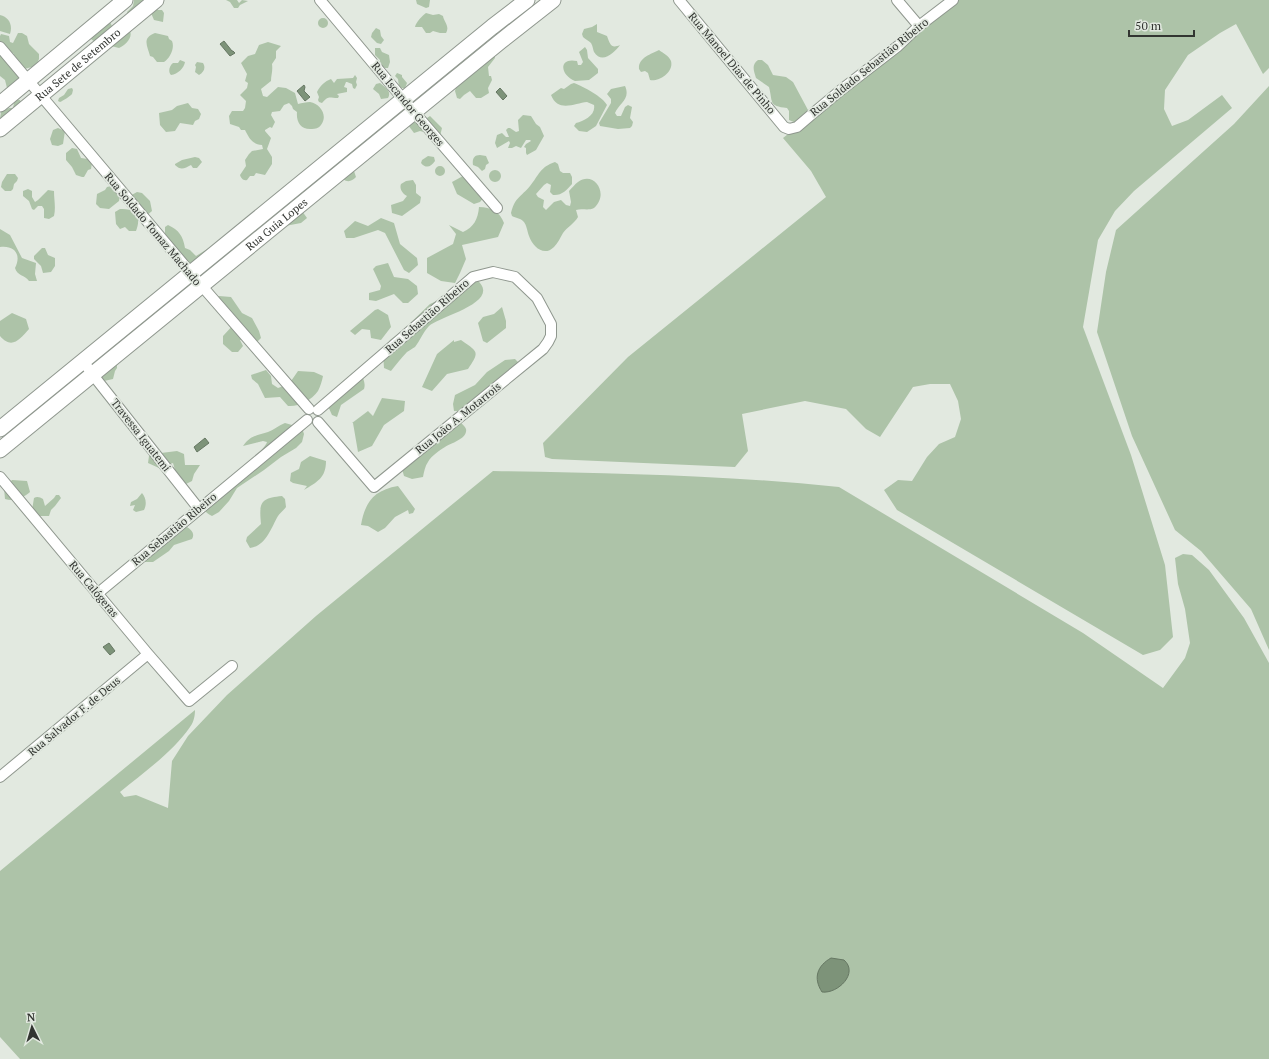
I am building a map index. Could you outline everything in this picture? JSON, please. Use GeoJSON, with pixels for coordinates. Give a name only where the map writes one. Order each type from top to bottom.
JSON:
{"type":"FeatureCollection","features":[{"type":"Feature","properties":{"kind":"main road","name":"Rua Sete de Setembro"},"geometry":{"type":"LineString","coordinates":[[0,104],[125,0]]}},
{"type":"Feature","properties":{"kind":"main road","name":"Rua Sete de Setembro"},"geometry":{"type":"LineString","coordinates":[[0,129],[156,0]]}},
{"type":"Feature","properties":{"kind":"main road","name":"Rua Guia Lopes"},"geometry":{"type":"LineString","coordinates":[[0,429],[526,0]]}},
{"type":"Feature","properties":{"kind":"main road","name":"Rua Guia Lopes"},"geometry":{"type":"LineString","coordinates":[[0,450],[553,0]]}},
{"type":"Feature","properties":{"kind":"street","name":"Rua Iscandor Georges"},"geometry":{"type":"LineString","coordinates":[[320,0],[497,208]]}},
{"type":"Feature","properties":{"kind":"street","name":"Rua Manoel Dias de Pinho"},"geometry":{"type":"LineString","coordinates":[[679,0],[784,126]]}},
{"type":"Feature","properties":{"kind":"street"},"geometry":{"type":"LineString","coordinates":[[897,0],[919,26]]}},
{"type":"Feature","properties":{"kind":"street","name":"Rua Soldado Sebastião Ribeiro"},"geometry":{"type":"LineString","coordinates":[[784,126],[789,129],[796,127],[953,0]]}},
{"type":"Feature","properties":{"kind":"street","name":"Rua Soldado Tomaz Machado"},"geometry":{"type":"LineString","coordinates":[[0,47],[201,285],[314,409]]}},
{"type":"Feature","properties":{"kind":"street","name":"Rua Sebastião Ribeiro"},"geometry":{"type":"LineString","coordinates":[[314,409],[473,277],[493,272],[515,277],[537,298],[550,324],[551,336],[543,349]]}},
{"type":"Feature","properties":{"kind":"street","name":"Rua João A. Motarrois"},"geometry":{"type":"LineString","coordinates":[[318,422],[374,488],[543,349]]}},
{"type":"Feature","properties":{"kind":"street","name":"Travessa Iguatemi"},"geometry":{"type":"LineString","coordinates":[[84,361],[93,375],[199,509]]}},
{"type":"Feature","properties":{"kind":"street"},"geometry":{"type":"LineString","coordinates":[[314,409],[321,415],[318,422],[310,422],[307,420],[306,416],[314,409]]}},
{"type":"Feature","properties":{"kind":"street","name":"Rua Sebastião Ribeiro"},"geometry":{"type":"LineString","coordinates":[[97,594],[307,420]]}},
{"type":"Feature","properties":{"kind":"street","name":"Rua Calógeras"},"geometry":{"type":"LineString","coordinates":[[0,477],[97,594],[189,701],[232,666]]}},
{"type":"Feature","properties":{"kind":"street","name":"Rua Salvador F. de Deus"},"geometry":{"type":"LineString","coordinates":[[0,777],[148,654]]}},
{"type":"Feature","properties":{"kind":"shaded area"},"geometry":{"type":"Polygon","coordinates":[[[134,0],[156,0],[154,5],[158,10],[162,10],[164,13],[163,22],[154,20],[151,13],[128,15],[127,12],[133,6],[134,0]]]}},
{"type":"Feature","properties":{"kind":"shaded area"},"geometry":{"type":"Polygon","coordinates":[[[226,0],[237,0],[239,3],[242,0],[248,1],[240,5],[238,8],[234,8],[230,2],[226,0]]]}},
{"type":"Feature","properties":{"kind":"shaded area"},"geometry":{"type":"Polygon","coordinates":[[[416,0],[430,0],[429,7],[426,8],[417,4],[416,0]]]}},
{"type":"Feature","properties":{"kind":"shaded area"},"geometry":{"type":"Polygon","coordinates":[[[959,0],[1269,0],[1269,68],[1263,74],[1236,24],[1188,55],[1165,90],[1164,109],[1172,126],[1188,120],[1222,95],[1232,108],[1134,191],[1115,211],[1098,240],[1083,327],[1131,455],[1165,565],[1173,637],[1160,650],[1143,655],[897,510],[884,490],[898,480],[912,481],[927,457],[939,444],[955,437],[961,419],[958,401],[950,384],[930,384],[913,387],[880,437],[866,429],[846,409],[805,401],[742,414],[748,451],[735,467],[552,459],[545,457],[543,443],[628,357],[826,197],[811,171],[783,138],[959,0]]]}},
{"type":"Feature","properties":{"kind":"shaded area"},"geometry":{"type":"Polygon","coordinates":[[[426,13],[433,15],[439,14],[443,16],[447,26],[446,33],[433,31],[426,33],[422,27],[415,27],[421,17],[426,13]]]}},
{"type":"Feature","properties":{"kind":"shaded area"},"geometry":{"type":"Polygon","coordinates":[[[0,15],[10,22],[10,34],[0,31],[0,15]]]}},
{"type":"Feature","properties":{"kind":"shaded area"},"geometry":{"type":"Polygon","coordinates":[[[321,18],[325,18],[327,19],[327,27],[321,28],[318,25],[318,21],[321,18]]]}},
{"type":"Feature","properties":{"kind":"shaded area"},"geometry":{"type":"Polygon","coordinates":[[[110,22],[113,28],[130,31],[131,34],[129,39],[119,48],[95,42],[88,34],[110,22]]]}},
{"type":"Feature","properties":{"kind":"shaded area"},"geometry":{"type":"Polygon","coordinates":[[[597,24],[597,32],[607,36],[613,46],[620,45],[612,54],[608,56],[597,56],[591,43],[583,37],[582,34],[584,29],[597,24]]]}},
{"type":"Feature","properties":{"kind":"shaded area"},"geometry":{"type":"Polygon","coordinates":[[[376,28],[380,30],[381,36],[384,40],[381,44],[377,43],[371,37],[376,28]]]}},
{"type":"Feature","properties":{"kind":"shaded area"},"geometry":{"type":"Polygon","coordinates":[[[18,33],[22,33],[27,36],[29,44],[39,54],[39,59],[36,66],[24,69],[18,66],[13,53],[0,50],[1,34],[9,36],[10,42],[13,43],[18,33]]]}},
{"type":"Feature","properties":{"kind":"shaded area"},"geometry":{"type":"Polygon","coordinates":[[[155,33],[168,36],[173,44],[171,53],[164,62],[157,62],[150,56],[146,43],[148,37],[155,33]]]}},
{"type":"Feature","properties":{"kind":"shaded area"},"geometry":{"type":"Polygon","coordinates":[[[224,41],[235,53],[230,56],[220,44],[224,41]]]}},
{"type":"Feature","properties":{"kind":"shaded area"},"geometry":{"type":"Polygon","coordinates":[[[268,42],[281,46],[276,51],[276,58],[272,64],[271,81],[261,89],[263,96],[267,97],[278,87],[286,88],[295,93],[298,104],[310,102],[317,105],[322,111],[324,118],[319,127],[308,129],[300,125],[297,119],[297,112],[289,103],[284,105],[280,111],[272,112],[271,115],[275,122],[272,128],[270,127],[265,131],[271,138],[267,149],[272,157],[272,164],[265,175],[256,173],[254,176],[250,176],[247,180],[244,180],[240,175],[246,166],[245,160],[252,151],[263,149],[262,145],[251,140],[245,130],[241,130],[239,127],[230,124],[229,116],[232,111],[243,111],[245,108],[246,101],[240,95],[247,88],[248,83],[245,81],[247,74],[241,63],[248,56],[255,54],[259,45],[268,42]]]}},
{"type":"Feature","properties":{"kind":"shaded area"},"geometry":{"type":"Polygon","coordinates":[[[585,47],[588,58],[598,69],[598,73],[589,80],[575,81],[566,75],[563,67],[564,64],[571,60],[577,61],[578,65],[581,65],[583,62],[579,52],[585,47]]]}},
{"type":"Feature","properties":{"kind":"shaded area"},"geometry":{"type":"Polygon","coordinates":[[[375,48],[380,48],[382,52],[389,55],[390,62],[388,68],[381,65],[380,60],[375,55],[375,48]]]}},
{"type":"Feature","properties":{"kind":"shaded area"},"geometry":{"type":"Polygon","coordinates":[[[659,50],[670,59],[670,69],[661,78],[650,80],[648,73],[645,71],[641,72],[639,65],[643,59],[659,50]]]}},
{"type":"Feature","properties":{"kind":"shaded area"},"geometry":{"type":"Polygon","coordinates":[[[0,54],[20,77],[18,85],[11,89],[7,88],[5,80],[0,76],[0,54]]]}},
{"type":"Feature","properties":{"kind":"shaded area"},"geometry":{"type":"Polygon","coordinates":[[[495,55],[495,58],[488,67],[489,76],[491,76],[492,80],[488,88],[489,93],[481,98],[476,98],[470,91],[460,99],[457,98],[455,91],[456,87],[468,57],[495,55]]]}},
{"type":"Feature","properties":{"kind":"shaded area"},"geometry":{"type":"Polygon","coordinates":[[[180,60],[185,62],[183,66],[178,72],[171,75],[169,71],[170,67],[173,63],[178,63],[180,60]]]}},
{"type":"Feature","properties":{"kind":"shaded area"},"geometry":{"type":"Polygon","coordinates":[[[758,60],[762,60],[768,65],[773,75],[786,77],[793,82],[808,110],[808,114],[796,123],[789,120],[789,111],[787,108],[777,106],[772,102],[769,87],[756,78],[754,64],[758,60]]]}},
{"type":"Feature","properties":{"kind":"shaded area"},"geometry":{"type":"Polygon","coordinates":[[[197,62],[203,63],[204,67],[203,71],[199,75],[195,72],[195,65],[197,62]]]}},
{"type":"Feature","properties":{"kind":"shaded area"},"geometry":{"type":"Polygon","coordinates":[[[397,73],[402,75],[407,83],[405,88],[399,87],[398,79],[395,76],[397,73]]]}},
{"type":"Feature","properties":{"kind":"shaded area"},"geometry":{"type":"Polygon","coordinates":[[[355,75],[357,78],[357,85],[355,89],[353,88],[352,84],[346,82],[344,87],[347,88],[347,92],[337,94],[339,96],[338,98],[329,98],[322,103],[319,102],[317,92],[325,82],[331,79],[334,83],[337,79],[353,78],[355,75]]]}},
{"type":"Feature","properties":{"kind":"shaded area"},"geometry":{"type":"Polygon","coordinates":[[[380,83],[389,91],[388,98],[381,99],[379,94],[373,89],[376,84],[380,83]]]}},
{"type":"Feature","properties":{"kind":"shaded area"},"geometry":{"type":"Polygon","coordinates":[[[574,83],[597,96],[607,105],[596,126],[587,132],[579,131],[574,126],[576,123],[591,115],[594,105],[587,102],[567,106],[562,105],[554,101],[551,95],[561,88],[564,89],[574,83]]]}},
{"type":"Feature","properties":{"kind":"shaded area"},"geometry":{"type":"Polygon","coordinates":[[[304,85],[304,91],[310,97],[305,101],[297,91],[304,85]]]}},
{"type":"Feature","properties":{"kind":"shaded area"},"geometry":{"type":"Polygon","coordinates":[[[625,86],[627,94],[626,98],[615,113],[617,116],[621,116],[625,107],[628,105],[632,107],[630,118],[633,122],[632,126],[630,128],[618,129],[600,126],[599,123],[611,103],[611,99],[607,94],[611,89],[625,86]]]}},
{"type":"Feature","properties":{"kind":"shaded area"},"geometry":{"type":"Polygon","coordinates":[[[1269,86],[1269,650],[1251,609],[1201,551],[1175,530],[1132,436],[1097,332],[1106,272],[1116,230],[1234,124],[1269,86]]]}},
{"type":"Feature","properties":{"kind":"shaded area"},"geometry":{"type":"Polygon","coordinates":[[[72,88],[72,94],[60,102],[58,101],[68,89],[72,88]]]}},
{"type":"Feature","properties":{"kind":"shaded area"},"geometry":{"type":"Polygon","coordinates":[[[500,88],[507,96],[503,100],[496,92],[500,88]]]}},
{"type":"Feature","properties":{"kind":"shaded area"},"geometry":{"type":"Polygon","coordinates":[[[16,100],[20,100],[23,106],[0,119],[1,112],[9,108],[13,108],[16,100]]]}},
{"type":"Feature","properties":{"kind":"shaded area"},"geometry":{"type":"Polygon","coordinates":[[[188,103],[192,108],[198,109],[201,114],[199,119],[195,121],[193,125],[180,123],[175,131],[166,132],[160,125],[159,113],[172,110],[177,106],[188,103]]]}},
{"type":"Feature","properties":{"kind":"shaded area"},"geometry":{"type":"Polygon","coordinates":[[[523,115],[531,116],[540,127],[544,136],[536,150],[527,155],[526,148],[524,147],[531,141],[530,140],[526,140],[521,148],[516,146],[508,148],[510,143],[509,141],[497,148],[495,143],[497,135],[502,133],[506,137],[509,137],[506,130],[508,128],[516,132],[519,131],[518,120],[523,115]]]}},
{"type":"Feature","properties":{"kind":"shaded area"},"geometry":{"type":"Polygon","coordinates":[[[430,116],[442,128],[440,136],[420,131],[414,133],[408,125],[413,119],[424,120],[430,116]]]}},
{"type":"Feature","properties":{"kind":"shaded area"},"geometry":{"type":"Polygon","coordinates":[[[58,128],[65,131],[63,144],[58,146],[52,145],[50,139],[53,130],[58,128]]]}},
{"type":"Feature","properties":{"kind":"shaded area"},"geometry":{"type":"Polygon","coordinates":[[[72,148],[77,149],[81,158],[88,159],[92,163],[91,169],[88,170],[84,177],[76,175],[66,160],[66,153],[72,148]]]}},
{"type":"Feature","properties":{"kind":"shaded area"},"geometry":{"type":"Polygon","coordinates":[[[480,155],[486,156],[489,163],[482,171],[473,165],[474,158],[480,155]]]}},
{"type":"Feature","properties":{"kind":"shaded area"},"geometry":{"type":"Polygon","coordinates":[[[428,156],[434,157],[435,161],[432,165],[427,167],[421,163],[422,160],[428,156]]]}},
{"type":"Feature","properties":{"kind":"shaded area"},"geometry":{"type":"Polygon","coordinates":[[[195,157],[199,158],[202,162],[197,168],[193,168],[191,165],[181,168],[175,165],[182,160],[195,157]]]}},
{"type":"Feature","properties":{"kind":"shaded area"},"geometry":{"type":"Polygon","coordinates":[[[336,162],[339,167],[353,168],[356,177],[350,181],[343,179],[315,185],[311,178],[336,162]]]}},
{"type":"Feature","properties":{"kind":"shaded area"},"geometry":{"type":"Polygon","coordinates":[[[555,162],[558,164],[560,171],[563,173],[570,173],[572,177],[572,184],[559,195],[553,195],[550,192],[551,185],[547,183],[544,185],[536,194],[544,200],[543,207],[546,210],[554,202],[561,200],[566,205],[570,206],[571,202],[569,191],[577,183],[584,179],[590,179],[598,185],[600,196],[599,202],[594,208],[576,210],[578,217],[575,222],[565,231],[550,250],[543,251],[533,244],[523,221],[512,216],[511,213],[516,200],[530,186],[540,172],[546,166],[555,162]]]}},
{"type":"Feature","properties":{"kind":"shaded area"},"geometry":{"type":"Polygon","coordinates":[[[438,166],[442,166],[444,167],[444,175],[438,176],[435,173],[435,169],[438,166]]]}},
{"type":"Feature","properties":{"kind":"shaded area"},"geometry":{"type":"Polygon","coordinates":[[[495,170],[499,172],[501,176],[499,180],[495,182],[491,180],[489,176],[491,172],[495,170]]]}},
{"type":"Feature","properties":{"kind":"shaded area"},"geometry":{"type":"Polygon","coordinates":[[[7,174],[15,174],[18,178],[11,191],[5,191],[1,187],[7,174]]]}},
{"type":"Feature","properties":{"kind":"shaded area"},"geometry":{"type":"Polygon","coordinates":[[[463,176],[485,196],[480,202],[474,204],[457,194],[452,182],[463,176]]]}},
{"type":"Feature","properties":{"kind":"shaded area"},"geometry":{"type":"Polygon","coordinates":[[[413,180],[416,185],[416,193],[421,197],[420,203],[402,216],[392,213],[391,205],[403,201],[407,196],[402,191],[401,184],[406,181],[413,180]]]}},
{"type":"Feature","properties":{"kind":"shaded area"},"geometry":{"type":"Polygon","coordinates":[[[111,186],[116,188],[120,195],[119,201],[109,209],[100,208],[96,204],[97,194],[111,186]]]}},
{"type":"Feature","properties":{"kind":"shaded area"},"geometry":{"type":"Polygon","coordinates":[[[28,189],[32,191],[32,197],[35,202],[48,190],[54,191],[54,216],[49,219],[44,218],[44,209],[42,206],[38,206],[34,210],[32,209],[29,201],[23,196],[23,191],[28,189]]]}},
{"type":"Feature","properties":{"kind":"shaded area"},"geometry":{"type":"Polygon","coordinates":[[[137,192],[142,193],[150,201],[152,211],[145,217],[132,207],[125,204],[128,197],[137,192]]]}},
{"type":"Feature","properties":{"kind":"shaded area"},"geometry":{"type":"Polygon","coordinates":[[[479,207],[494,211],[502,219],[504,223],[498,237],[462,245],[466,259],[455,283],[441,281],[427,273],[427,258],[453,244],[456,234],[449,225],[463,232],[467,230],[475,222],[479,207]]]}},
{"type":"Feature","properties":{"kind":"shaded area"},"geometry":{"type":"Polygon","coordinates":[[[120,209],[130,210],[136,214],[138,217],[138,226],[136,231],[129,231],[125,227],[120,229],[116,224],[115,212],[120,209]]]}},
{"type":"Feature","properties":{"kind":"shaded area"},"geometry":{"type":"Polygon","coordinates":[[[302,211],[307,218],[301,223],[285,226],[302,211]]]}},
{"type":"Feature","properties":{"kind":"shaded area"},"geometry":{"type":"Polygon","coordinates":[[[381,218],[394,223],[400,244],[417,258],[418,265],[409,273],[404,270],[385,233],[378,230],[354,238],[346,238],[344,231],[355,221],[368,226],[381,218]]]}},
{"type":"Feature","properties":{"kind":"shaded area"},"geometry":{"type":"Polygon","coordinates":[[[168,225],[178,231],[182,237],[185,248],[190,250],[196,256],[209,248],[222,250],[225,253],[218,266],[212,270],[204,270],[199,265],[185,262],[165,240],[165,227],[168,225]]]}},
{"type":"Feature","properties":{"kind":"shaded area"},"geometry":{"type":"Polygon","coordinates":[[[0,229],[10,235],[22,258],[36,263],[35,274],[37,281],[29,281],[16,271],[15,268],[18,259],[17,255],[13,249],[9,247],[0,247],[0,229]]]}},
{"type":"Feature","properties":{"kind":"shaded area"},"geometry":{"type":"Polygon","coordinates":[[[42,248],[45,248],[48,255],[55,258],[55,266],[51,272],[43,273],[41,266],[34,259],[34,256],[42,248]]]}},
{"type":"Feature","properties":{"kind":"shaded area"},"geometry":{"type":"Polygon","coordinates":[[[388,263],[394,277],[408,279],[417,286],[418,294],[408,303],[403,303],[394,294],[376,301],[369,300],[369,293],[380,290],[381,286],[373,269],[376,266],[388,263]]]}},
{"type":"Feature","properties":{"kind":"shaded area"},"geometry":{"type":"Polygon","coordinates":[[[473,277],[482,286],[483,293],[478,300],[468,307],[429,326],[415,347],[407,352],[391,371],[384,368],[383,353],[390,340],[402,331],[430,304],[443,298],[473,277]]]}},
{"type":"Feature","properties":{"kind":"shaded area"},"geometry":{"type":"Polygon","coordinates":[[[219,296],[231,297],[242,313],[252,318],[261,338],[258,341],[240,340],[243,346],[238,352],[232,352],[223,344],[223,336],[235,323],[229,314],[213,308],[214,301],[219,296]]]}},
{"type":"Feature","properties":{"kind":"shaded area"},"geometry":{"type":"Polygon","coordinates":[[[502,307],[506,321],[506,328],[487,343],[483,341],[478,323],[483,317],[494,314],[502,307]]]}},
{"type":"Feature","properties":{"kind":"shaded area"},"geometry":{"type":"Polygon","coordinates":[[[378,309],[388,315],[391,327],[381,340],[371,338],[370,330],[362,329],[355,335],[350,331],[375,310],[378,309]]]}},
{"type":"Feature","properties":{"kind":"shaded area"},"geometry":{"type":"Polygon","coordinates":[[[12,313],[26,319],[29,329],[16,342],[12,343],[4,340],[0,336],[0,321],[12,313]]]}},
{"type":"Feature","properties":{"kind":"shaded area"},"geometry":{"type":"Polygon","coordinates":[[[454,340],[454,342],[461,340],[475,352],[476,355],[468,369],[447,374],[432,391],[422,387],[437,354],[454,340]]]}},
{"type":"Feature","properties":{"kind":"shaded area"},"geometry":{"type":"Polygon","coordinates":[[[515,359],[521,368],[461,411],[454,411],[453,404],[455,395],[475,385],[487,372],[505,360],[515,359]]]}},
{"type":"Feature","properties":{"kind":"shaded area"},"geometry":{"type":"Polygon","coordinates":[[[115,362],[117,368],[113,379],[104,381],[100,380],[100,369],[115,362]]]}},
{"type":"Feature","properties":{"kind":"shaded area"},"geometry":{"type":"Polygon","coordinates":[[[266,370],[271,376],[272,384],[278,388],[289,384],[298,371],[314,372],[323,376],[318,391],[312,398],[300,404],[288,406],[280,397],[265,398],[258,384],[252,379],[251,375],[266,370]]]}},
{"type":"Feature","properties":{"kind":"shaded area"},"geometry":{"type":"Polygon","coordinates":[[[358,372],[364,380],[364,389],[341,405],[337,417],[332,415],[327,404],[351,375],[358,372]]]}},
{"type":"Feature","properties":{"kind":"shaded area"},"geometry":{"type":"Polygon","coordinates":[[[382,398],[405,401],[404,411],[384,425],[372,446],[358,452],[352,423],[368,411],[373,416],[382,398]]]}},
{"type":"Feature","properties":{"kind":"shaded area"},"geometry":{"type":"Polygon","coordinates":[[[460,422],[466,429],[466,432],[462,438],[436,453],[429,460],[423,477],[412,479],[404,476],[402,469],[460,422]]]}},
{"type":"Feature","properties":{"kind":"shaded area"},"geometry":{"type":"Polygon","coordinates":[[[285,423],[303,431],[304,434],[302,442],[296,448],[237,488],[229,501],[219,512],[212,516],[207,513],[203,507],[205,497],[217,492],[245,468],[267,442],[263,441],[243,446],[246,442],[254,436],[270,431],[285,423]]]}},
{"type":"Feature","properties":{"kind":"shaded area"},"geometry":{"type":"Polygon","coordinates":[[[205,438],[209,443],[197,452],[194,447],[205,438]]]}},
{"type":"Feature","properties":{"kind":"shaded area"},"geometry":{"type":"Polygon","coordinates":[[[177,451],[184,454],[185,465],[200,465],[194,474],[192,481],[186,484],[177,477],[173,463],[159,468],[148,463],[149,456],[153,454],[177,451]]]}},
{"type":"Feature","properties":{"kind":"shaded area"},"geometry":{"type":"Polygon","coordinates":[[[310,456],[326,461],[326,467],[320,479],[304,490],[307,486],[290,481],[291,473],[299,469],[301,462],[310,456]]]}},
{"type":"Feature","properties":{"kind":"shaded area"},"geometry":{"type":"Polygon","coordinates":[[[493,471],[709,477],[839,487],[1083,633],[1163,688],[1185,658],[1190,643],[1185,609],[1178,584],[1175,558],[1183,554],[1192,555],[1209,570],[1244,618],[1269,663],[1269,1059],[20,1059],[0,1037],[0,871],[195,710],[191,725],[175,745],[157,762],[120,792],[124,797],[136,795],[168,808],[172,761],[188,736],[227,695],[316,616],[493,471]]]}},
{"type":"Feature","properties":{"kind":"shaded area"},"geometry":{"type":"Polygon","coordinates":[[[12,480],[27,481],[30,492],[18,499],[5,499],[4,488],[12,480]]]}},
{"type":"Feature","properties":{"kind":"shaded area"},"geometry":{"type":"Polygon","coordinates":[[[398,486],[415,509],[413,513],[409,514],[408,510],[395,517],[385,528],[378,532],[368,526],[361,525],[365,510],[372,498],[383,491],[398,486]]]}},
{"type":"Feature","properties":{"kind":"shaded area"},"geometry":{"type":"Polygon","coordinates":[[[142,493],[146,501],[146,506],[144,510],[136,512],[133,510],[135,505],[130,506],[131,502],[137,499],[142,493]]]}},
{"type":"Feature","properties":{"kind":"shaded area"},"geometry":{"type":"Polygon","coordinates":[[[56,495],[59,495],[61,498],[51,510],[49,516],[39,516],[32,510],[34,498],[38,497],[43,499],[45,506],[56,495]]]}},
{"type":"Feature","properties":{"kind":"shaded area"},"geometry":{"type":"Polygon","coordinates":[[[282,496],[285,499],[286,507],[278,516],[264,540],[256,547],[250,548],[246,541],[247,537],[261,524],[260,511],[262,503],[269,498],[282,496]]]}},
{"type":"Feature","properties":{"kind":"shaded area"},"geometry":{"type":"Polygon","coordinates":[[[187,527],[192,532],[192,539],[174,545],[169,551],[153,562],[145,562],[142,560],[164,542],[177,535],[181,530],[187,527]]]}},
{"type":"Feature","properties":{"kind":"shaded area"},"geometry":{"type":"Polygon","coordinates":[[[109,643],[115,651],[110,655],[103,647],[109,643]]]}},
{"type":"Feature","properties":{"kind":"shaded area"},"geometry":{"type":"Polygon","coordinates":[[[831,958],[844,960],[848,965],[848,976],[845,982],[834,990],[822,992],[819,987],[817,977],[818,973],[822,965],[831,958]]]}}]}
